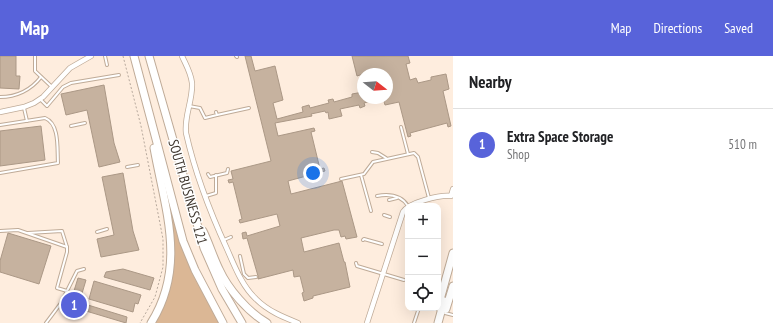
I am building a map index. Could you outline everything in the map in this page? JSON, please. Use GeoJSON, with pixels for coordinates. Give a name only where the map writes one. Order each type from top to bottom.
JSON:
{"type":"FeatureCollection","features":[{"type":"Feature","properties":{"kind":"main road","name":"SOUTH BUSINESS 121"},"geometry":{"type":"LineString","coordinates":[[134,56],[184,241],[197,275],[223,323]]}},
{"type":"Feature","properties":{"kind":"main road","name":"SOUTH BUSINESS 121"},"geometry":{"type":"LineString","coordinates":[[149,56],[198,229],[211,266],[222,289],[242,323]]}},
{"type":"Feature","properties":{"kind":"main road"},"geometry":{"type":"LineString","coordinates":[[144,95],[172,252],[168,287],[161,306],[151,323]]}},
{"type":"Feature","properties":{"kind":"main road"},"geometry":{"type":"LineString","coordinates":[[198,229],[203,232],[220,271],[233,291],[250,310],[267,323]]}},
{"type":"Feature","properties":{"kind":"main road"},"geometry":{"type":"LineString","coordinates":[[441,296],[453,253]]}},
{"type":"Feature","properties":{"kind":"main road"},"geometry":{"type":"LineString","coordinates":[[438,323],[448,288],[447,273]]}},
{"type":"Feature","properties":{"kind":"main road"},"geometry":{"type":"LineString","coordinates":[[443,323],[453,286]]}},
{"type":"Feature","properties":{"kind":"main road"},"geometry":{"type":"LineString","coordinates":[[433,323],[437,311]]}},
{"type":"Feature","properties":{"kind":"street"},"geometry":{"type":"LineString","coordinates":[[0,112],[24,107],[40,99],[70,68],[91,56]]}},
{"type":"Feature","properties":{"kind":"street"},"geometry":{"type":"LineString","coordinates":[[182,56],[192,82],[186,133],[205,196],[223,241],[241,279],[249,292],[269,310],[298,323]]}},
{"type":"Feature","properties":{"kind":"street"},"geometry":{"type":"LineString","coordinates":[[418,203],[452,196],[453,189]]}},
{"type":"Feature","properties":{"kind":"street"},"geometry":{"type":"LineString","coordinates":[[367,323],[400,216],[405,210]]}},
{"type":"Feature","properties":{"kind":"lane"},"geometry":{"type":"LineString","coordinates":[[35,56],[35,71],[52,87]]}},
{"type":"Feature","properties":{"kind":"lane"},"geometry":{"type":"LineString","coordinates":[[105,56],[107,65]]}},
{"type":"Feature","properties":{"kind":"lane"},"geometry":{"type":"LineString","coordinates":[[40,99],[47,106],[63,87],[71,83],[119,75]]}},
{"type":"Feature","properties":{"kind":"lane"},"geometry":{"type":"LineString","coordinates":[[0,97],[22,93],[35,84],[41,77]]}},
{"type":"Feature","properties":{"kind":"lane"},"geometry":{"type":"LineString","coordinates":[[189,106],[200,108],[205,118],[249,108]]}},
{"type":"Feature","properties":{"kind":"lane"},"geometry":{"type":"LineString","coordinates":[[24,107],[27,121]]}},
{"type":"Feature","properties":{"kind":"lane"},"geometry":{"type":"LineString","coordinates":[[0,125],[45,118],[55,126],[58,163],[0,173]]}},
{"type":"Feature","properties":{"kind":"lane"},"geometry":{"type":"LineString","coordinates":[[71,126],[85,123]]}},
{"type":"Feature","properties":{"kind":"lane"},"geometry":{"type":"LineString","coordinates":[[402,127],[408,154]]}},
{"type":"Feature","properties":{"kind":"lane"},"geometry":{"type":"LineString","coordinates":[[372,152],[378,153],[387,159]]}},
{"type":"Feature","properties":{"kind":"lane"},"geometry":{"type":"LineString","coordinates":[[341,179],[364,174],[373,162],[408,154],[415,154],[418,157],[429,200]]}},
{"type":"Feature","properties":{"kind":"lane"},"geometry":{"type":"LineString","coordinates":[[127,167],[138,165]]}},
{"type":"Feature","properties":{"kind":"lane"},"geometry":{"type":"LineString","coordinates":[[208,174],[210,176],[227,173],[228,169]]}},
{"type":"Feature","properties":{"kind":"lane"},"geometry":{"type":"LineString","coordinates":[[205,196],[216,193],[216,175]]}},
{"type":"Feature","properties":{"kind":"lane"},"geometry":{"type":"LineString","coordinates":[[361,175],[370,211]]}},
{"type":"Feature","properties":{"kind":"lane"},"geometry":{"type":"LineString","coordinates":[[377,196],[388,194],[398,198],[405,204]]}},
{"type":"Feature","properties":{"kind":"lane"},"geometry":{"type":"LineString","coordinates":[[389,200],[398,198]]}},
{"type":"Feature","properties":{"kind":"lane"},"geometry":{"type":"LineString","coordinates":[[384,215],[390,217]]}},
{"type":"Feature","properties":{"kind":"lane"},"geometry":{"type":"LineString","coordinates":[[97,232],[107,229]]}},
{"type":"Feature","properties":{"kind":"lane"},"geometry":{"type":"LineString","coordinates":[[0,231],[18,230],[67,247]]}},
{"type":"Feature","properties":{"kind":"lane"},"geometry":{"type":"LineString","coordinates":[[27,234],[62,231],[67,252],[57,288],[67,291]]}},
{"type":"Feature","properties":{"kind":"lane"},"geometry":{"type":"LineString","coordinates":[[223,241],[231,237]]}},
{"type":"Feature","properties":{"kind":"lane"},"geometry":{"type":"LineString","coordinates":[[363,240],[365,239],[382,244]]}},
{"type":"Feature","properties":{"kind":"lane"},"geometry":{"type":"LineString","coordinates":[[240,256],[245,276],[248,278],[256,277]]}},
{"type":"Feature","properties":{"kind":"lane"},"geometry":{"type":"LineString","coordinates":[[356,263],[357,266],[404,280]]}},
{"type":"Feature","properties":{"kind":"lane"},"geometry":{"type":"LineString","coordinates":[[46,323],[61,303],[77,271],[84,269]]}},
{"type":"Feature","properties":{"kind":"lane"},"geometry":{"type":"LineString","coordinates":[[414,323],[418,311]]}},
{"type":"Feature","properties":{"kind":"lane"},"geometry":{"type":"LineString","coordinates":[[445,313],[453,315]]}},
{"type":"Feature","properties":{"kind":"path"},"geometry":{"type":"LineString","coordinates":[[123,56],[141,126],[163,239],[163,267],[155,296],[140,323]]}},
{"type":"Feature","properties":{"kind":"shaded area"},"geometry":{"type":"Polygon","coordinates":[[[160,166],[177,227],[191,267],[220,323],[153,323],[171,275],[160,166]]]}},
{"type":"Feature","properties":{"kind":"building"},"geometry":{"type":"Polygon","coordinates":[[[0,56],[16,56],[16,76],[20,76],[19,89],[0,88],[0,56]]]}},
{"type":"Feature","properties":{"kind":"building"},"geometry":{"type":"Polygon","coordinates":[[[245,56],[251,56],[255,71],[275,66],[283,100],[273,103],[277,119],[303,112],[302,107],[309,105],[310,108],[329,103],[328,100],[333,99],[334,102],[352,97],[352,94],[357,93],[357,104],[364,104],[365,106],[360,108],[359,105],[340,109],[342,116],[329,119],[328,112],[326,113],[325,111],[311,114],[312,116],[275,123],[278,136],[314,128],[315,131],[311,132],[320,169],[324,168],[325,171],[288,181],[291,194],[342,181],[357,237],[346,239],[345,236],[341,237],[339,230],[334,230],[301,238],[304,252],[339,243],[345,262],[350,287],[313,296],[313,298],[304,301],[302,293],[304,292],[300,276],[294,277],[293,270],[258,279],[247,238],[243,239],[242,233],[246,232],[247,236],[280,226],[277,214],[240,223],[239,220],[242,219],[233,182],[229,183],[228,180],[233,179],[231,171],[271,161],[245,56]]]}},
{"type":"Feature","properties":{"kind":"building"},"geometry":{"type":"Polygon","coordinates":[[[352,56],[408,56],[410,63],[406,64],[410,80],[416,78],[418,83],[431,80],[431,77],[446,74],[449,89],[443,91],[451,126],[448,127],[447,123],[410,133],[411,136],[408,137],[399,102],[393,103],[393,68],[357,68],[357,76],[352,56]]]}},
{"type":"Feature","properties":{"kind":"building"},"geometry":{"type":"Polygon","coordinates":[[[104,85],[114,143],[120,162],[99,167],[87,110],[66,115],[61,94],[104,85]]]}},
{"type":"Feature","properties":{"kind":"building"},"geometry":{"type":"Polygon","coordinates":[[[41,126],[45,160],[0,166],[0,131],[41,126]]]}},
{"type":"Feature","properties":{"kind":"building"},"geometry":{"type":"Polygon","coordinates":[[[123,173],[133,231],[139,250],[101,257],[97,239],[114,235],[102,177],[123,173]]]}},
{"type":"Feature","properties":{"kind":"building"},"geometry":{"type":"Polygon","coordinates":[[[8,233],[51,246],[39,284],[0,272],[0,261],[8,233]]]}},
{"type":"Feature","properties":{"kind":"building"},"geometry":{"type":"Polygon","coordinates":[[[123,269],[154,278],[150,290],[104,277],[106,272],[123,269]]]}},
{"type":"Feature","properties":{"kind":"building"},"geometry":{"type":"Polygon","coordinates":[[[78,278],[86,280],[77,310],[69,307],[78,278]]]}},
{"type":"Feature","properties":{"kind":"building"},"geometry":{"type":"Polygon","coordinates":[[[94,281],[141,295],[138,304],[135,303],[133,312],[89,299],[94,281]]]}},
{"type":"Feature","properties":{"kind":"building"},"geometry":{"type":"Polygon","coordinates":[[[88,305],[127,317],[126,323],[86,311],[88,305]]]}},
{"type":"Feature","properties":{"kind":"place","name":"Extra Space Storage"},"geometry":{"type":"Point","coordinates":[74,305]}}]}
